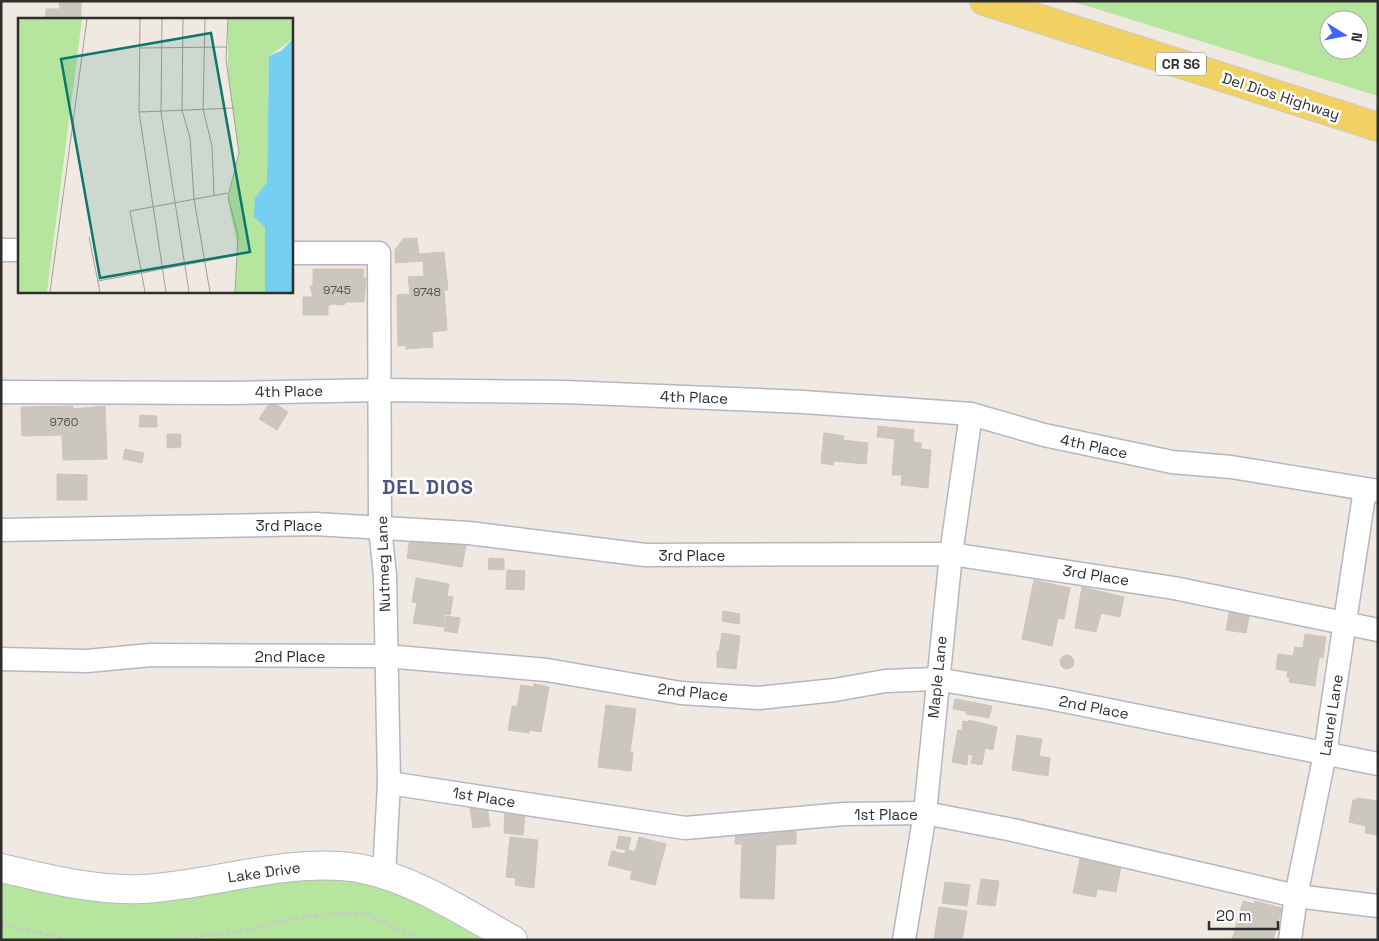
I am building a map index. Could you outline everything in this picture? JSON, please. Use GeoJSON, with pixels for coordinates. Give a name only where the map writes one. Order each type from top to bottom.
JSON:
{"type":"FeatureCollection","features":[{"type":"Feature","properties":{"kind":"main road","name":"Del Dios Highway"},"geometry":{"type":"LineString","coordinates":[[984,1],[1378,127]]}},
{"type":"Feature","properties":{"kind":"street"},"geometry":{"type":"LineString","coordinates":[[1,250],[18,250]]}},
{"type":"Feature","properties":{"kind":"street","name":"Nutmeg Lane"},"geometry":{"type":"LineString","coordinates":[[292,253],[379,253],[381,390],[380,528],[385,575],[385,656],[389,783],[384,875]]}},
{"type":"Feature","properties":{"kind":"street","name":"4th Place"},"geometry":{"type":"LineString","coordinates":[[1,392],[381,390],[565,392],[774,400],[971,414],[1044,435],[1172,462],[1231,467],[1371,490]]}},
{"type":"Feature","properties":{"kind":"street","name":"Maple Lane"},"geometry":{"type":"LineString","coordinates":[[904,940],[925,813],[936,679],[971,414]]}},
{"type":"Feature","properties":{"kind":"street","name":"Laurel Lane"},"geometry":{"type":"LineString","coordinates":[[1290,940],[1296,896],[1324,754],[1371,490]]}},
{"type":"Feature","properties":{"kind":"street","name":"3rd Place"},"geometry":{"type":"LineString","coordinates":[[1,530],[315,524],[469,533],[645,555],[951,554],[1174,588],[1378,630]]}},
{"type":"Feature","properties":{"kind":"street","name":"2nd Place"},"geometry":{"type":"LineString","coordinates":[[1,659],[88,661],[152,655],[385,656],[547,670],[681,693],[759,698],[835,690],[885,680],[936,679],[1049,698],[1378,764]]}},
{"type":"Feature","properties":{"kind":"street","name":"1st Place"},"geometry":{"type":"LineString","coordinates":[[389,783],[685,828],[844,814],[925,813],[1013,830],[1296,896],[1378,906]]}},
{"type":"Feature","properties":{"kind":"street","name":"Lake Drive"},"geometry":{"type":"LineString","coordinates":[[1,868],[75,884],[107,888],[144,889],[310,866],[334,866],[384,875],[420,890],[513,940]]}},
{"type":"Feature","properties":{"kind":"path"},"geometry":{"type":"LineString","coordinates":[[161,940],[245,931],[295,918],[333,914],[366,914],[421,940]]}},
{"type":"Feature","properties":{"kind":"path"},"geometry":{"type":"LineString","coordinates":[[1,924],[70,940]]}},
{"type":"Feature","properties":{"kind":"green space"},"geometry":{"type":"Polygon","coordinates":[[[1071,1],[1378,1],[1378,96],[1071,1]]]}},
{"type":"Feature","properties":{"kind":"green space"},"geometry":{"type":"Polygon","coordinates":[[[334,866],[513,940],[1,940],[1,868],[75,884],[334,866]]]}},
{"type":"Feature","properties":{"kind":"building"},"geometry":{"type":"Polygon","coordinates":[[[59,2],[81,2],[81,18],[46,18],[46,9],[60,9],[59,2]]]}},
{"type":"Feature","properties":{"kind":"building"},"geometry":{"type":"Polygon","coordinates":[[[417,238],[419,254],[444,252],[448,290],[444,290],[447,330],[432,332],[433,347],[406,349],[406,345],[398,346],[397,295],[410,294],[408,277],[424,276],[423,261],[395,263],[395,250],[403,239],[417,238]]]}},
{"type":"Feature","properties":{"kind":"building"},"geometry":{"type":"Polygon","coordinates":[[[313,269],[364,269],[363,278],[366,278],[364,302],[346,302],[344,305],[332,304],[328,306],[328,315],[303,315],[303,297],[313,297],[310,286],[313,286],[313,269]]]}},
{"type":"Feature","properties":{"kind":"building"},"geometry":{"type":"Polygon","coordinates":[[[271,401],[288,412],[277,430],[259,419],[271,401]]]}},
{"type":"Feature","properties":{"kind":"building"},"geometry":{"type":"Polygon","coordinates":[[[73,406],[72,409],[105,406],[107,459],[63,460],[62,435],[22,436],[21,407],[73,406]]]}},
{"type":"Feature","properties":{"kind":"building"},"geometry":{"type":"Polygon","coordinates":[[[140,415],[157,416],[157,427],[139,427],[140,415]]]}},
{"type":"Feature","properties":{"kind":"building"},"geometry":{"type":"Polygon","coordinates":[[[878,426],[914,430],[913,442],[921,443],[921,449],[931,450],[928,488],[901,485],[902,475],[892,475],[895,439],[877,437],[878,426]]]}},
{"type":"Feature","properties":{"kind":"building"},"geometry":{"type":"Polygon","coordinates":[[[824,433],[844,436],[843,440],[868,443],[866,464],[834,461],[833,465],[821,463],[824,433]]]}},
{"type":"Feature","properties":{"kind":"building"},"geometry":{"type":"Polygon","coordinates":[[[167,434],[181,434],[181,447],[167,448],[167,434]]]}},
{"type":"Feature","properties":{"kind":"building"},"geometry":{"type":"Polygon","coordinates":[[[125,449],[144,453],[142,463],[123,459],[125,449]]]}},
{"type":"Feature","properties":{"kind":"building"},"geometry":{"type":"Polygon","coordinates":[[[57,474],[87,475],[87,500],[57,500],[57,474]]]}},
{"type":"Feature","properties":{"kind":"building"},"geometry":{"type":"Polygon","coordinates":[[[410,538],[466,544],[462,567],[407,558],[410,538]]]}},
{"type":"Feature","properties":{"kind":"building"},"geometry":{"type":"Polygon","coordinates":[[[489,558],[504,559],[504,570],[488,569],[489,558]]]}},
{"type":"Feature","properties":{"kind":"building"},"geometry":{"type":"Polygon","coordinates":[[[507,570],[525,571],[524,590],[506,589],[507,570]]]}},
{"type":"Feature","properties":{"kind":"building"},"geometry":{"type":"Polygon","coordinates":[[[416,578],[449,584],[447,596],[453,597],[450,615],[445,614],[443,627],[413,623],[417,603],[412,602],[416,578]]]}},
{"type":"Feature","properties":{"kind":"building"},"geometry":{"type":"Polygon","coordinates":[[[1034,580],[1070,588],[1064,619],[1058,618],[1052,646],[1022,639],[1034,580]]]}},
{"type":"Feature","properties":{"kind":"building"},"geometry":{"type":"Polygon","coordinates":[[[1082,587],[1124,597],[1120,617],[1101,613],[1096,632],[1075,628],[1082,587]]]}},
{"type":"Feature","properties":{"kind":"building"},"geometry":{"type":"Polygon","coordinates":[[[1230,608],[1250,612],[1246,633],[1226,630],[1230,608]]]}},
{"type":"Feature","properties":{"kind":"building"},"geometry":{"type":"Polygon","coordinates":[[[723,611],[740,614],[739,624],[722,621],[723,611]]]}},
{"type":"Feature","properties":{"kind":"building"},"geometry":{"type":"Polygon","coordinates":[[[446,616],[460,618],[457,633],[444,631],[446,616]]]}},
{"type":"Feature","properties":{"kind":"building"},"geometry":{"type":"Polygon","coordinates":[[[722,633],[740,636],[736,669],[717,667],[717,651],[719,652],[722,633]]]}},
{"type":"Feature","properties":{"kind":"building"},"geometry":{"type":"Polygon","coordinates":[[[1305,634],[1326,637],[1323,658],[1319,657],[1315,686],[1289,682],[1290,678],[1287,677],[1288,671],[1276,669],[1278,654],[1293,656],[1295,647],[1303,648],[1305,634]]]}},
{"type":"Feature","properties":{"kind":"building"},"geometry":{"type":"Polygon","coordinates":[[[1064,655],[1070,655],[1074,662],[1070,669],[1064,669],[1060,665],[1060,659],[1064,655]]]}},
{"type":"Feature","properties":{"kind":"building"},"geometry":{"type":"Polygon","coordinates":[[[534,684],[549,687],[541,732],[529,730],[529,733],[508,730],[512,706],[517,707],[521,685],[534,687],[534,684]]]}},
{"type":"Feature","properties":{"kind":"building"},"geometry":{"type":"Polygon","coordinates":[[[955,699],[992,706],[989,718],[966,714],[966,709],[965,711],[953,709],[955,699]]]}},
{"type":"Feature","properties":{"kind":"building"},"geometry":{"type":"Polygon","coordinates":[[[606,705],[636,709],[630,752],[633,752],[631,771],[598,767],[606,705]]]}},
{"type":"Feature","properties":{"kind":"building"},"geometry":{"type":"Polygon","coordinates":[[[969,720],[997,727],[993,750],[985,748],[982,765],[971,763],[973,755],[968,754],[967,765],[952,762],[958,730],[962,731],[963,721],[968,722],[969,720]]]}},
{"type":"Feature","properties":{"kind":"building"},"geometry":{"type":"Polygon","coordinates":[[[1017,735],[1042,739],[1039,756],[1050,758],[1048,776],[1012,770],[1017,735]]]}},
{"type":"Feature","properties":{"kind":"building"},"geometry":{"type":"Polygon","coordinates":[[[1357,798],[1378,801],[1378,835],[1365,833],[1366,826],[1349,822],[1353,800],[1357,800],[1357,798]]]}},
{"type":"Feature","properties":{"kind":"building"},"geometry":{"type":"Polygon","coordinates":[[[487,806],[490,826],[473,828],[470,808],[487,806]]]}},
{"type":"Feature","properties":{"kind":"building"},"geometry":{"type":"Polygon","coordinates":[[[505,812],[525,813],[523,835],[504,833],[505,812]]]}},
{"type":"Feature","properties":{"kind":"building"},"geometry":{"type":"Polygon","coordinates":[[[796,825],[796,844],[776,845],[774,899],[740,898],[742,844],[735,844],[736,829],[796,825]]]}},
{"type":"Feature","properties":{"kind":"building"},"geometry":{"type":"Polygon","coordinates":[[[619,836],[631,838],[628,850],[635,852],[639,837],[666,844],[655,885],[630,879],[632,871],[608,865],[612,851],[625,854],[626,850],[616,848],[619,836]]]}},
{"type":"Feature","properties":{"kind":"building"},"geometry":{"type":"Polygon","coordinates":[[[510,837],[538,840],[534,888],[515,885],[516,878],[506,877],[510,837]]]}},
{"type":"Feature","properties":{"kind":"building"},"geometry":{"type":"Polygon","coordinates":[[[1080,859],[1121,867],[1116,892],[1097,889],[1096,897],[1073,893],[1080,859]]]}},
{"type":"Feature","properties":{"kind":"building"},"geometry":{"type":"Polygon","coordinates":[[[981,879],[999,881],[995,906],[977,904],[981,879]]]}},
{"type":"Feature","properties":{"kind":"building"},"geometry":{"type":"Polygon","coordinates":[[[945,882],[970,885],[967,906],[942,903],[945,882]]]}},
{"type":"Feature","properties":{"kind":"building"},"geometry":{"type":"Polygon","coordinates":[[[1243,901],[1254,904],[1255,901],[1282,908],[1273,940],[1232,940],[1243,901]]]}},
{"type":"Feature","properties":{"kind":"building"},"geometry":{"type":"Polygon","coordinates":[[[939,907],[967,911],[962,940],[934,940],[939,907]]]}},
{"type":"Feature","properties":{"kind":"district","name":"DEL DIOS"},"geometry":{"type":"Point","coordinates":[428,487]}}]}
